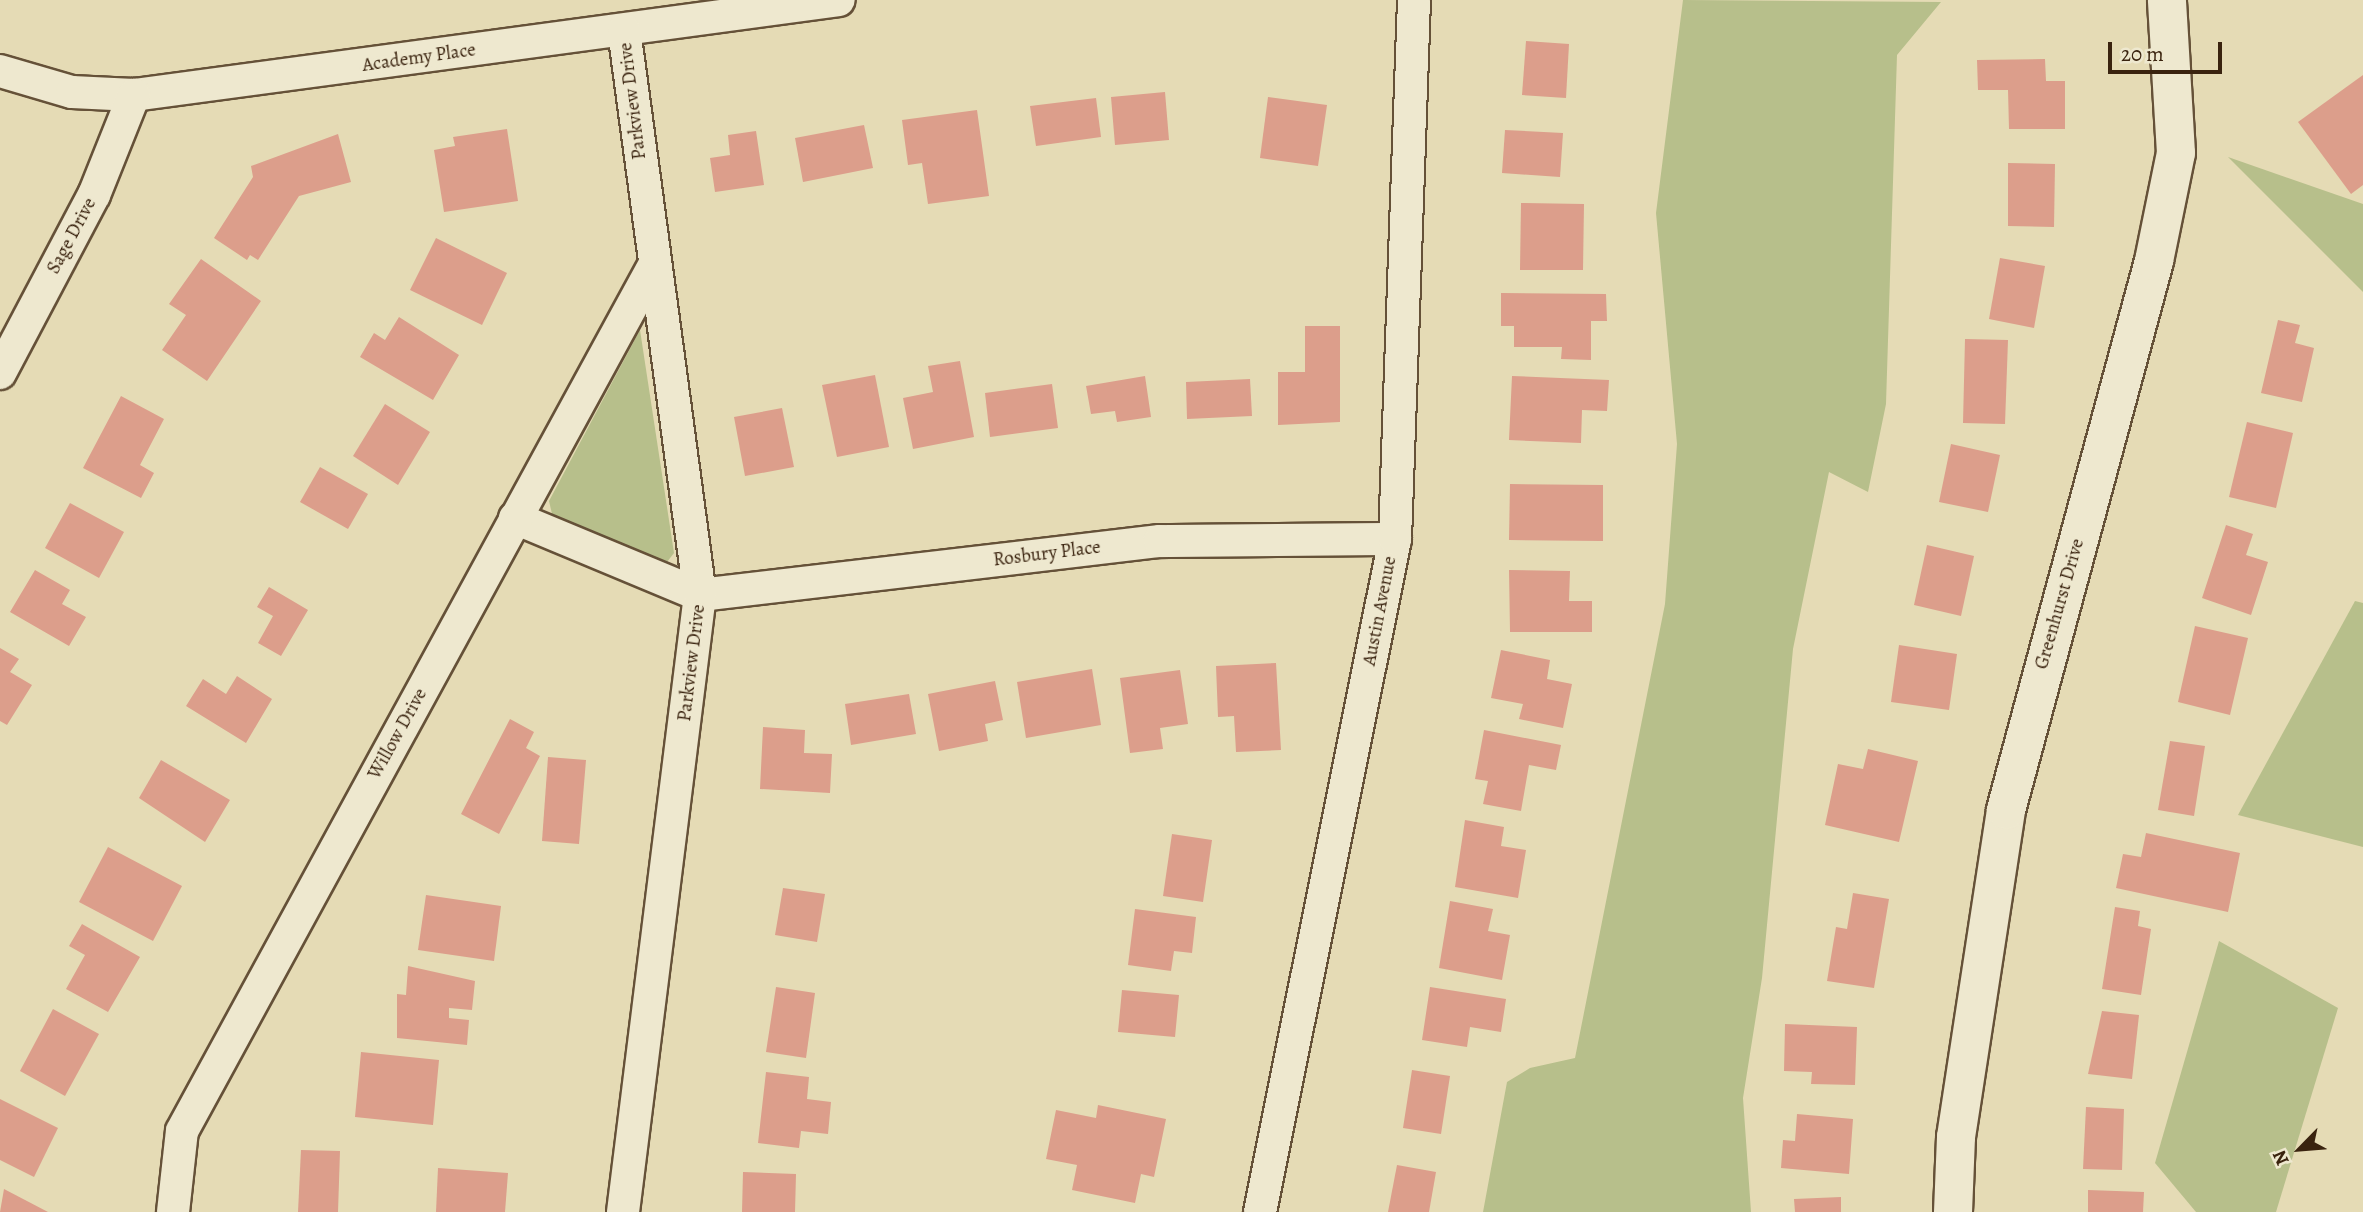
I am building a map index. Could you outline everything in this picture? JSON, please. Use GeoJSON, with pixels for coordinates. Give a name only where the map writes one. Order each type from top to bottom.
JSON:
{"type":"FeatureCollection","features":[{"type":"Feature","properties":{"kind":"street","name":"Academy Place"},"geometry":{"type":"LineString","coordinates":[[0,71],[72,92],[134,96],[839,0]]}},
{"type":"Feature","properties":{"kind":"street","name":"Austin Avenue"},"geometry":{"type":"LineString","coordinates":[[1260,1212],[1395,539],[1414,0]]}},
{"type":"Feature","properties":{"kind":"street","name":"Greenhurst Drive"},"geometry":{"type":"LineString","coordinates":[[1953,1212],[1956,1137],[2006,810],[2154,261],[2176,153],[2167,0]]}},
{"type":"Feature","properties":{"kind":"street","name":"Parkview Drive"},"geometry":{"type":"LineString","coordinates":[[622,1212],[700,595],[653,267],[624,30]]}},
{"type":"Feature","properties":{"kind":"street","name":"Sage Drive"},"geometry":{"type":"LineString","coordinates":[[0,373],[94,195],[134,96]]}},
{"type":"Feature","properties":{"kind":"street","name":"Willow Drive"},"geometry":{"type":"LineString","coordinates":[[173,1212],[182,1131],[653,267]]}},
{"type":"Feature","properties":{"kind":"street"},"geometry":{"type":"LineString","coordinates":[[515,518],[700,595]]}},
{"type":"Feature","properties":{"kind":"street","name":"Rosbury Place"},"geometry":{"type":"LineString","coordinates":[[700,595],[1160,541],[1395,539]]}},
{"type":"Feature","properties":{"kind":"green space"},"geometry":{"type":"Polygon","coordinates":[[[1683,0],[1941,2],[1897,55],[1886,404],[1868,492],[1829,472],[1793,649],[1762,978],[1743,1098],[1751,1212],[1483,1212],[1507,1082],[1530,1068],[1575,1058],[1665,604],[1677,444],[1656,213],[1683,0]]]}},
{"type":"Feature","properties":{"kind":"green space"},"geometry":{"type":"Polygon","coordinates":[[[2228,157],[2363,204],[2363,292],[2228,157]]]}},
{"type":"Feature","properties":{"kind":"green space"},"geometry":{"type":"Polygon","coordinates":[[[640,330],[674,553],[667,562],[553,518],[549,501],[640,330]]]}},
{"type":"Feature","properties":{"kind":"green space"},"geometry":{"type":"Polygon","coordinates":[[[2355,601],[2363,603],[2363,847],[2238,815],[2355,601]]]}},
{"type":"Feature","properties":{"kind":"green space"},"geometry":{"type":"Polygon","coordinates":[[[2219,941],[2338,1008],[2276,1212],[2196,1212],[2155,1163],[2219,941]]]}},
{"type":"Feature","properties":{"kind":"building"},"geometry":{"type":"Polygon","coordinates":[[[1526,41],[1569,44],[1566,98],[1522,95],[1526,41]]]}},
{"type":"Feature","properties":{"kind":"building"},"geometry":{"type":"Polygon","coordinates":[[[2045,59],[2046,81],[2065,81],[2065,129],[2009,129],[2008,90],[1978,90],[1977,60],[2045,59]]]}},
{"type":"Feature","properties":{"kind":"building"},"geometry":{"type":"Polygon","coordinates":[[[2363,75],[2363,185],[2351,194],[2298,122],[2363,75]]]}},
{"type":"Feature","properties":{"kind":"building"},"geometry":{"type":"Polygon","coordinates":[[[1165,92],[1169,140],[1115,145],[1111,97],[1165,92]]]}},
{"type":"Feature","properties":{"kind":"building"},"geometry":{"type":"Polygon","coordinates":[[[1268,97],[1327,105],[1318,166],[1260,158],[1268,97]]]}},
{"type":"Feature","properties":{"kind":"building"},"geometry":{"type":"Polygon","coordinates":[[[1096,98],[1101,137],[1036,146],[1030,106],[1096,98]]]}},
{"type":"Feature","properties":{"kind":"building"},"geometry":{"type":"Polygon","coordinates":[[[977,110],[989,196],[928,204],[922,163],[908,165],[902,120],[977,110]]]}},
{"type":"Feature","properties":{"kind":"building"},"geometry":{"type":"Polygon","coordinates":[[[864,125],[873,168],[803,182],[795,138],[864,125]]]}},
{"type":"Feature","properties":{"kind":"building"},"geometry":{"type":"Polygon","coordinates":[[[507,129],[518,201],[444,212],[434,150],[455,146],[453,137],[507,129]]]}},
{"type":"Feature","properties":{"kind":"building"},"geometry":{"type":"Polygon","coordinates":[[[1505,130],[1563,133],[1560,177],[1502,173],[1505,130]]]}},
{"type":"Feature","properties":{"kind":"building"},"geometry":{"type":"Polygon","coordinates":[[[756,131],[764,185],[715,192],[710,158],[730,155],[728,135],[756,131]]]}},
{"type":"Feature","properties":{"kind":"building"},"geometry":{"type":"Polygon","coordinates":[[[338,134],[351,182],[299,196],[258,260],[250,255],[247,260],[214,238],[253,177],[251,166],[338,134]]]}},
{"type":"Feature","properties":{"kind":"building"},"geometry":{"type":"Polygon","coordinates":[[[2008,163],[2055,164],[2054,227],[2008,226],[2008,163]]]}},
{"type":"Feature","properties":{"kind":"building"},"geometry":{"type":"Polygon","coordinates":[[[1521,203],[1584,204],[1583,270],[1520,270],[1521,203]]]}},
{"type":"Feature","properties":{"kind":"building"},"geometry":{"type":"Polygon","coordinates":[[[436,238],[507,273],[482,325],[410,290],[436,238]]]}},
{"type":"Feature","properties":{"kind":"building"},"geometry":{"type":"Polygon","coordinates":[[[2000,258],[2045,266],[2034,328],[1989,319],[2000,258]]]}},
{"type":"Feature","properties":{"kind":"building"},"geometry":{"type":"Polygon","coordinates":[[[201,259],[261,301],[207,381],[162,350],[186,315],[169,304],[201,259]]]}},
{"type":"Feature","properties":{"kind":"building"},"geometry":{"type":"Polygon","coordinates":[[[1501,293],[1606,294],[1607,321],[1591,321],[1591,360],[1561,359],[1562,347],[1514,347],[1514,326],[1501,326],[1501,293]]]}},
{"type":"Feature","properties":{"kind":"building"},"geometry":{"type":"Polygon","coordinates":[[[399,317],[459,355],[433,400],[360,357],[374,333],[385,340],[399,317]]]}},
{"type":"Feature","properties":{"kind":"building"},"geometry":{"type":"Polygon","coordinates":[[[2278,320],[2300,325],[2295,343],[2314,348],[2302,402],[2261,393],[2278,320]]]}},
{"type":"Feature","properties":{"kind":"building"},"geometry":{"type":"Polygon","coordinates":[[[1305,326],[1340,326],[1340,422],[1278,425],[1278,372],[1305,372],[1305,326]]]}},
{"type":"Feature","properties":{"kind":"building"},"geometry":{"type":"Polygon","coordinates":[[[1965,339],[2008,340],[2005,424],[1963,423],[1965,339]]]}},
{"type":"Feature","properties":{"kind":"building"},"geometry":{"type":"Polygon","coordinates":[[[960,361],[974,437],[913,449],[903,398],[933,392],[928,366],[960,361]]]}},
{"type":"Feature","properties":{"kind":"building"},"geometry":{"type":"Polygon","coordinates":[[[875,375],[889,447],[837,457],[822,385],[875,375]]]}},
{"type":"Feature","properties":{"kind":"building"},"geometry":{"type":"Polygon","coordinates":[[[1145,376],[1151,417],[1117,422],[1115,411],[1091,414],[1086,386],[1145,376]]]}},
{"type":"Feature","properties":{"kind":"building"},"geometry":{"type":"Polygon","coordinates":[[[1512,376],[1609,380],[1607,411],[1582,410],[1581,443],[1509,440],[1512,376]]]}},
{"type":"Feature","properties":{"kind":"building"},"geometry":{"type":"Polygon","coordinates":[[[1250,379],[1252,416],[1187,419],[1186,382],[1250,379]]]}},
{"type":"Feature","properties":{"kind":"building"},"geometry":{"type":"Polygon","coordinates":[[[1052,384],[1058,428],[990,437],[985,393],[1052,384]]]}},
{"type":"Feature","properties":{"kind":"building"},"geometry":{"type":"Polygon","coordinates":[[[121,396],[164,419],[140,465],[154,473],[141,498],[83,468],[121,396]]]}},
{"type":"Feature","properties":{"kind":"building"},"geometry":{"type":"Polygon","coordinates":[[[385,404],[430,432],[398,485],[353,456],[385,404]]]}},
{"type":"Feature","properties":{"kind":"building"},"geometry":{"type":"Polygon","coordinates":[[[782,408],[794,467],[745,476],[734,417],[782,408]]]}},
{"type":"Feature","properties":{"kind":"building"},"geometry":{"type":"Polygon","coordinates":[[[2247,422],[2293,433],[2276,508],[2229,497],[2247,422]]]}},
{"type":"Feature","properties":{"kind":"building"},"geometry":{"type":"Polygon","coordinates":[[[1951,444],[2000,455],[1988,512],[1939,502],[1951,444]]]}},
{"type":"Feature","properties":{"kind":"building"},"geometry":{"type":"Polygon","coordinates":[[[320,467],[368,494],[348,529],[300,502],[320,467]]]}},
{"type":"Feature","properties":{"kind":"building"},"geometry":{"type":"Polygon","coordinates":[[[1510,484],[1603,485],[1603,541],[1509,540],[1510,484]]]}},
{"type":"Feature","properties":{"kind":"building"},"geometry":{"type":"Polygon","coordinates":[[[70,503],[124,532],[99,578],[45,548],[70,503]]]}},
{"type":"Feature","properties":{"kind":"building"},"geometry":{"type":"Polygon","coordinates":[[[2226,525],[2253,534],[2246,555],[2268,562],[2251,615],[2202,598],[2226,525]]]}},
{"type":"Feature","properties":{"kind":"building"},"geometry":{"type":"Polygon","coordinates":[[[1927,545],[1974,556],[1961,616],[1914,605],[1927,545]]]}},
{"type":"Feature","properties":{"kind":"building"},"geometry":{"type":"Polygon","coordinates":[[[35,570],[70,590],[62,604],[86,617],[69,646],[10,612],[35,570]]]}},
{"type":"Feature","properties":{"kind":"building"},"geometry":{"type":"Polygon","coordinates":[[[1509,570],[1570,571],[1569,601],[1592,601],[1592,632],[1510,632],[1509,570]]]}},
{"type":"Feature","properties":{"kind":"building"},"geometry":{"type":"Polygon","coordinates":[[[269,587],[308,610],[281,656],[258,643],[273,616],[257,607],[269,587]]]}},
{"type":"Feature","properties":{"kind":"building"},"geometry":{"type":"Polygon","coordinates":[[[2195,626],[2248,638],[2230,715],[2178,702],[2195,626]]]}},
{"type":"Feature","properties":{"kind":"building"},"geometry":{"type":"Polygon","coordinates":[[[1899,645],[1957,654],[1949,710],[1891,702],[1899,645]]]}},
{"type":"Feature","properties":{"kind":"building"},"geometry":{"type":"Polygon","coordinates":[[[0,648],[19,659],[10,672],[32,685],[7,725],[0,721],[0,648]]]}},
{"type":"Feature","properties":{"kind":"building"},"geometry":{"type":"Polygon","coordinates":[[[1501,650],[1550,660],[1547,679],[1572,684],[1563,728],[1519,719],[1523,704],[1491,698],[1501,650]]]}},
{"type":"Feature","properties":{"kind":"building"},"geometry":{"type":"Polygon","coordinates":[[[1276,663],[1281,750],[1236,752],[1234,716],[1218,717],[1216,666],[1276,663]]]}},
{"type":"Feature","properties":{"kind":"building"},"geometry":{"type":"Polygon","coordinates":[[[1092,669],[1101,725],[1026,738],[1017,682],[1092,669]]]}},
{"type":"Feature","properties":{"kind":"building"},"geometry":{"type":"Polygon","coordinates":[[[1180,670],[1188,724],[1160,728],[1163,749],[1130,753],[1120,678],[1180,670]]]}},
{"type":"Feature","properties":{"kind":"building"},"geometry":{"type":"Polygon","coordinates":[[[237,676],[272,699],[246,743],[186,706],[203,679],[226,694],[237,676]]]}},
{"type":"Feature","properties":{"kind":"building"},"geometry":{"type":"Polygon","coordinates":[[[995,681],[1003,720],[985,724],[988,741],[939,751],[928,694],[995,681]]]}},
{"type":"Feature","properties":{"kind":"building"},"geometry":{"type":"Polygon","coordinates":[[[909,694],[916,734],[851,745],[845,704],[909,694]]]}},
{"type":"Feature","properties":{"kind":"building"},"geometry":{"type":"Polygon","coordinates":[[[510,719],[534,732],[526,748],[540,756],[499,834],[461,814],[510,719]]]}},
{"type":"Feature","properties":{"kind":"building"},"geometry":{"type":"Polygon","coordinates":[[[763,727],[805,730],[804,753],[832,754],[830,793],[760,789],[763,727]]]}},
{"type":"Feature","properties":{"kind":"building"},"geometry":{"type":"Polygon","coordinates":[[[1484,730],[1561,745],[1556,770],[1529,765],[1521,811],[1483,804],[1488,781],[1475,779],[1484,730]]]}},
{"type":"Feature","properties":{"kind":"building"},"geometry":{"type":"Polygon","coordinates":[[[2170,741],[2205,746],[2194,816],[2158,810],[2170,741]]]}},
{"type":"Feature","properties":{"kind":"building"},"geometry":{"type":"Polygon","coordinates":[[[1868,749],[1918,761],[1899,842],[1825,825],[1838,764],[1863,769],[1868,749]]]}},
{"type":"Feature","properties":{"kind":"building"},"geometry":{"type":"Polygon","coordinates":[[[548,757],[586,760],[579,844],[542,841],[548,757]]]}},
{"type":"Feature","properties":{"kind":"building"},"geometry":{"type":"Polygon","coordinates":[[[161,760],[230,800],[205,842],[139,798],[161,760]]]}},
{"type":"Feature","properties":{"kind":"building"},"geometry":{"type":"Polygon","coordinates":[[[1465,820],[1504,827],[1501,846],[1526,850],[1518,898],[1455,887],[1465,820]]]}},
{"type":"Feature","properties":{"kind":"building"},"geometry":{"type":"Polygon","coordinates":[[[2146,833],[2240,853],[2228,912],[2116,888],[2123,854],[2141,857],[2146,833]]]}},
{"type":"Feature","properties":{"kind":"building"},"geometry":{"type":"Polygon","coordinates":[[[1172,834],[1212,840],[1203,902],[1163,896],[1172,834]]]}},
{"type":"Feature","properties":{"kind":"building"},"geometry":{"type":"Polygon","coordinates":[[[108,847],[182,886],[153,941],[79,902],[108,847]]]}},
{"type":"Feature","properties":{"kind":"building"},"geometry":{"type":"Polygon","coordinates":[[[783,888],[825,894],[817,942],[775,935],[783,888]]]}},
{"type":"Feature","properties":{"kind":"building"},"geometry":{"type":"Polygon","coordinates":[[[1853,893],[1889,899],[1874,988],[1827,981],[1836,927],[1847,929],[1853,893]]]}},
{"type":"Feature","properties":{"kind":"building"},"geometry":{"type":"Polygon","coordinates":[[[426,895],[501,906],[494,961],[418,950],[426,895]]]}},
{"type":"Feature","properties":{"kind":"building"},"geometry":{"type":"Polygon","coordinates":[[[1450,901],[1493,909],[1488,931],[1510,935],[1502,980],[1439,968],[1450,901]]]}},
{"type":"Feature","properties":{"kind":"building"},"geometry":{"type":"Polygon","coordinates":[[[2115,907],[2140,911],[2138,926],[2151,929],[2141,995],[2102,989],[2115,907]]]}},
{"type":"Feature","properties":{"kind":"building"},"geometry":{"type":"Polygon","coordinates":[[[1135,909],[1196,917],[1192,953],[1174,951],[1171,971],[1128,965],[1135,909]]]}},
{"type":"Feature","properties":{"kind":"building"},"geometry":{"type":"Polygon","coordinates":[[[82,924],[140,957],[108,1012],[66,989],[85,955],[69,946],[82,924]]]}},
{"type":"Feature","properties":{"kind":"building"},"geometry":{"type":"Polygon","coordinates":[[[408,966],[475,981],[472,1010],[449,1008],[449,1018],[469,1020],[467,1045],[397,1038],[397,994],[406,995],[408,966]]]}},
{"type":"Feature","properties":{"kind":"building"},"geometry":{"type":"Polygon","coordinates":[[[776,987],[815,993],[806,1058],[766,1052],[776,987]]]}},
{"type":"Feature","properties":{"kind":"building"},"geometry":{"type":"Polygon","coordinates":[[[1430,987],[1506,999],[1501,1032],[1470,1027],[1467,1047],[1422,1040],[1430,987]]]}},
{"type":"Feature","properties":{"kind":"building"},"geometry":{"type":"Polygon","coordinates":[[[1122,990],[1179,995],[1175,1037],[1118,1032],[1122,990]]]}},
{"type":"Feature","properties":{"kind":"building"},"geometry":{"type":"Polygon","coordinates":[[[53,1009],[99,1034],[65,1096],[20,1071],[53,1009]]]}},
{"type":"Feature","properties":{"kind":"building"},"geometry":{"type":"Polygon","coordinates":[[[2102,1011],[2139,1015],[2132,1079],[2088,1074],[2102,1011]]]}},
{"type":"Feature","properties":{"kind":"building"},"geometry":{"type":"Polygon","coordinates":[[[1785,1024],[1857,1027],[1855,1085],[1811,1084],[1812,1072],[1784,1071],[1785,1024]]]}},
{"type":"Feature","properties":{"kind":"building"},"geometry":{"type":"Polygon","coordinates":[[[361,1052],[439,1060],[433,1125],[355,1117],[361,1052]]]}},
{"type":"Feature","properties":{"kind":"building"},"geometry":{"type":"Polygon","coordinates":[[[1412,1070],[1450,1076],[1441,1134],[1403,1128],[1412,1070]]]}},
{"type":"Feature","properties":{"kind":"building"},"geometry":{"type":"Polygon","coordinates":[[[766,1072],[809,1077],[807,1099],[831,1102],[828,1134],[801,1131],[799,1148],[758,1143],[766,1072]]]}},
{"type":"Feature","properties":{"kind":"building"},"geometry":{"type":"Polygon","coordinates":[[[0,1099],[58,1128],[34,1177],[0,1160],[0,1099]]]}},
{"type":"Feature","properties":{"kind":"building"},"geometry":{"type":"Polygon","coordinates":[[[1098,1105],[1166,1119],[1154,1177],[1141,1174],[1135,1203],[1072,1190],[1077,1165],[1046,1159],[1056,1110],[1096,1118],[1098,1105]]]}},
{"type":"Feature","properties":{"kind":"building"},"geometry":{"type":"Polygon","coordinates":[[[2086,1107],[2124,1109],[2122,1170],[2083,1169],[2086,1107]]]}},
{"type":"Feature","properties":{"kind":"building"},"geometry":{"type":"Polygon","coordinates":[[[1797,1114],[1853,1119],[1849,1174],[1781,1168],[1783,1140],[1795,1141],[1797,1114]]]}},
{"type":"Feature","properties":{"kind":"building"},"geometry":{"type":"Polygon","coordinates":[[[301,1150],[340,1151],[338,1212],[298,1212],[301,1150]]]}},
{"type":"Feature","properties":{"kind":"building"},"geometry":{"type":"Polygon","coordinates":[[[1397,1165],[1436,1172],[1429,1212],[1388,1212],[1397,1165]]]}},
{"type":"Feature","properties":{"kind":"building"},"geometry":{"type":"Polygon","coordinates":[[[438,1168],[508,1173],[505,1212],[436,1212],[438,1168]]]}},
{"type":"Feature","properties":{"kind":"building"},"geometry":{"type":"Polygon","coordinates":[[[743,1172],[796,1174],[795,1212],[742,1212],[743,1172]]]}},
{"type":"Feature","properties":{"kind":"building"},"geometry":{"type":"Polygon","coordinates":[[[4,1189],[48,1212],[0,1212],[4,1189]]]}},
{"type":"Feature","properties":{"kind":"building"},"geometry":{"type":"Polygon","coordinates":[[[2088,1190],[2144,1192],[2143,1212],[2088,1212],[2088,1190]]]}},
{"type":"Feature","properties":{"kind":"building"},"geometry":{"type":"Polygon","coordinates":[[[1841,1197],[1841,1212],[1795,1212],[1794,1199],[1841,1197]]]}}]}
